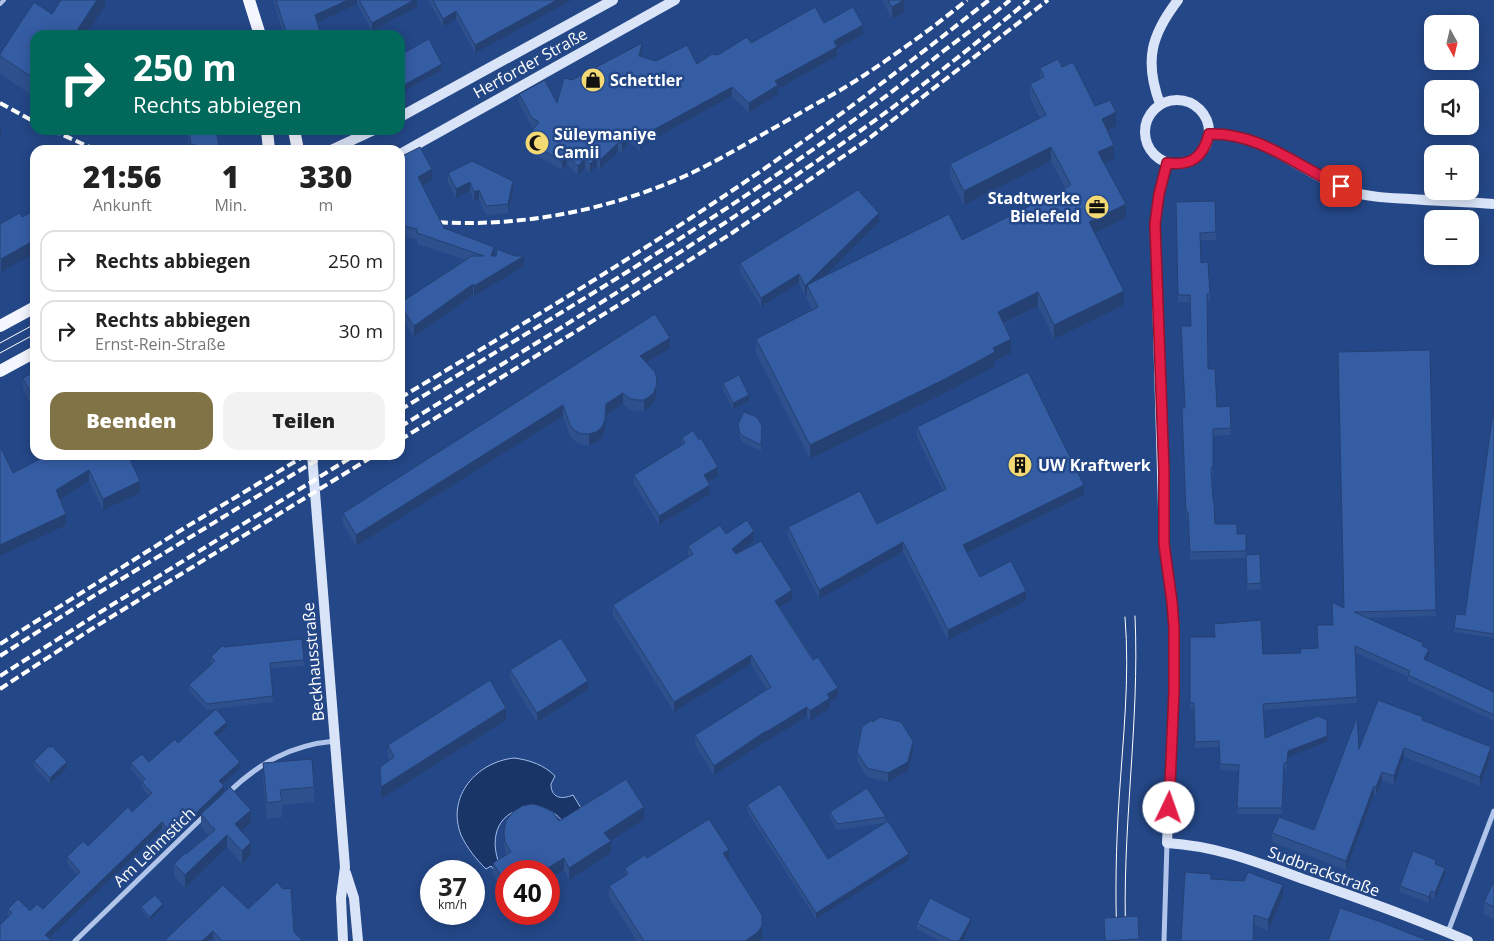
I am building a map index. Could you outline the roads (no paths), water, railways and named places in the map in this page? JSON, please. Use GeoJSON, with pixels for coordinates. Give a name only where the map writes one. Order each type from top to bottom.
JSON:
{"type":"FeatureCollection","features":[{"type":"Feature","properties":{"kind":"main road"},"geometry":{"type":"LineString","coordinates":[[249,0],[258,30]]}},
{"type":"Feature","properties":{"kind":"main road"},"geometry":{"type":"LineString","coordinates":[[0,326],[30,310]]}},
{"type":"Feature","properties":{"kind":"main road"},"geometry":{"type":"LineString","coordinates":[[0,371],[30,355]]}},
{"type":"Feature","properties":{"kind":"street","name":"Herforder Straße"},"geometry":{"type":"LineString","coordinates":[[405,114],[614,0]]}},
{"type":"Feature","properties":{"kind":"street","name":"Herforder Straße"},"geometry":{"type":"LineString","coordinates":[[405,151],[666,3],[675,0]]}},
{"type":"Feature","properties":{"kind":"street"},"geometry":{"type":"LineString","coordinates":[[1160,104],[1152,69],[1152,50],[1158,29],[1178,0]]}},
{"type":"Feature","properties":{"kind":"street"},"geometry":{"type":"LineString","coordinates":[[1181,100],[1192,104],[1202,112],[1207,122],[1209,134],[1206,146],[1200,155],[1190,162],[1178,165],[1167,163],[1152,154],[1145,137],[1147,120],[1152,112],[1160,104],[1181,100]]}},
{"type":"Feature","properties":{"kind":"street"},"geometry":{"type":"LineString","coordinates":[[1209,134],[1232,136],[1270,148],[1324,179],[1357,193],[1388,198],[1494,204]]}},
{"type":"Feature","properties":{"kind":"street"},"geometry":{"type":"LineString","coordinates":[[342,145],[363,135]]}},
{"type":"Feature","properties":{"kind":"street"},"geometry":{"type":"LineString","coordinates":[[1164,941],[1174,691],[1174,628],[1164,544],[1164,471],[1155,224],[1159,194],[1167,163]]}},
{"type":"Feature","properties":{"kind":"street","name":"Beckhausstraße"},"geometry":{"type":"LineString","coordinates":[[312,460],[345,867],[354,898],[358,941]]}},
{"type":"Feature","properties":{"kind":"street"},"geometry":{"type":"LineString","coordinates":[[226,796],[251,773],[288,751],[319,742],[335,741]]}},
{"type":"Feature","properties":{"kind":"street","name":"Am Lehmstich"},"geometry":{"type":"LineString","coordinates":[[75,941],[212,809]]}},
{"type":"Feature","properties":{"kind":"street"},"geometry":{"type":"LineString","coordinates":[[1448,933],[1494,811]]}},
{"type":"Feature","properties":{"kind":"street","name":"Sudbrackstraße"},"geometry":{"type":"LineString","coordinates":[[1167,843],[1218,850],[1324,886],[1468,941]]}},
{"type":"Feature","properties":{"kind":"street","name":"Beckhausstraße"},"geometry":{"type":"LineString","coordinates":[[343,941],[341,898],[345,867]]}},
{"type":"Feature","properties":{"kind":"lane"},"geometry":{"type":"LineString","coordinates":[[0,4],[4,0]]}},
{"type":"Feature","properties":{"kind":"water"},"geometry":{"type":"Polygon","coordinates":[[[514,758],[526,760],[551,772],[555,776],[551,789],[555,795],[564,797],[573,795],[584,813],[566,825],[548,810],[533,808],[521,809],[511,813],[499,826],[496,835],[495,845],[498,860],[495,860],[494,870],[491,866],[486,869],[485,860],[478,860],[472,853],[461,835],[457,821],[461,795],[468,783],[488,766],[514,758]]]}},
{"type":"Feature","properties":{"kind":"tram line"},"geometry":{"type":"LineString","coordinates":[[0,343],[30,327]]}},
{"type":"Feature","properties":{"kind":"tram line"},"geometry":{"type":"LineString","coordinates":[[0,353],[30,337]]}},
{"type":"Feature","properties":{"kind":"tram line"},"geometry":{"type":"LineString","coordinates":[[1126,941],[1126,859],[1135,697],[1135,616]]}},
{"type":"Feature","properties":{"kind":"tram line"},"geometry":{"type":"LineString","coordinates":[[1117,941],[1117,835],[1127,663],[1125,617]]}},
{"type":"Feature","properties":{"kind":"railway"},"geometry":{"type":"LineString","coordinates":[[405,219],[473,223],[546,217],[581,210],[651,190],[711,163],[845,88],[903,49],[967,0]]}},
{"type":"Feature","properties":{"kind":"railway"},"geometry":{"type":"LineString","coordinates":[[405,395],[596,279],[748,180],[853,105],[989,0]]}},
{"type":"Feature","properties":{"kind":"railway"},"geometry":{"type":"LineString","coordinates":[[405,407],[608,284],[745,196],[877,103],[1010,0]]}},
{"type":"Feature","properties":{"kind":"railway"},"geometry":{"type":"LineString","coordinates":[[405,424],[632,283],[804,170],[903,100],[1029,0]]}},
{"type":"Feature","properties":{"kind":"railway"},"geometry":{"type":"LineString","coordinates":[[405,437],[732,233],[867,140],[1048,0]]}},
{"type":"Feature","properties":{"kind":"railway"},"geometry":{"type":"LineString","coordinates":[[0,103],[30,119]]}},
{"type":"Feature","properties":{"kind":"railway"},"geometry":{"type":"LineString","coordinates":[[63,135],[85,145]]}},
{"type":"Feature","properties":{"kind":"railway"},"geometry":{"type":"LineString","coordinates":[[0,644],[186,527],[298,460]]}},
{"type":"Feature","properties":{"kind":"railway"},"geometry":{"type":"LineString","coordinates":[[0,656],[92,597],[317,460]]}},
{"type":"Feature","properties":{"kind":"railway"},"geometry":{"type":"LineString","coordinates":[[0,676],[347,460]]}},
{"type":"Feature","properties":{"kind":"railway"},"geometry":{"type":"LineString","coordinates":[[0,689],[90,630],[367,460]]}},
{"type":"Feature","properties":{"kind":"place","name":"Schettler"},"geometry":{"type":"Point","coordinates":[593,80]}},
{"type":"Feature","properties":{"kind":"place","name":"Süleymaniye Camii"},"geometry":{"type":"Point","coordinates":[537,143]}},
{"type":"Feature","properties":{"kind":"place","name":"Stadtwerke Bielefeld"},"geometry":{"type":"Point","coordinates":[1097,207]}},
{"type":"Feature","properties":{"kind":"place","name":"UW Kraftwerk"},"geometry":{"type":"Point","coordinates":[1020,465]}}]}
